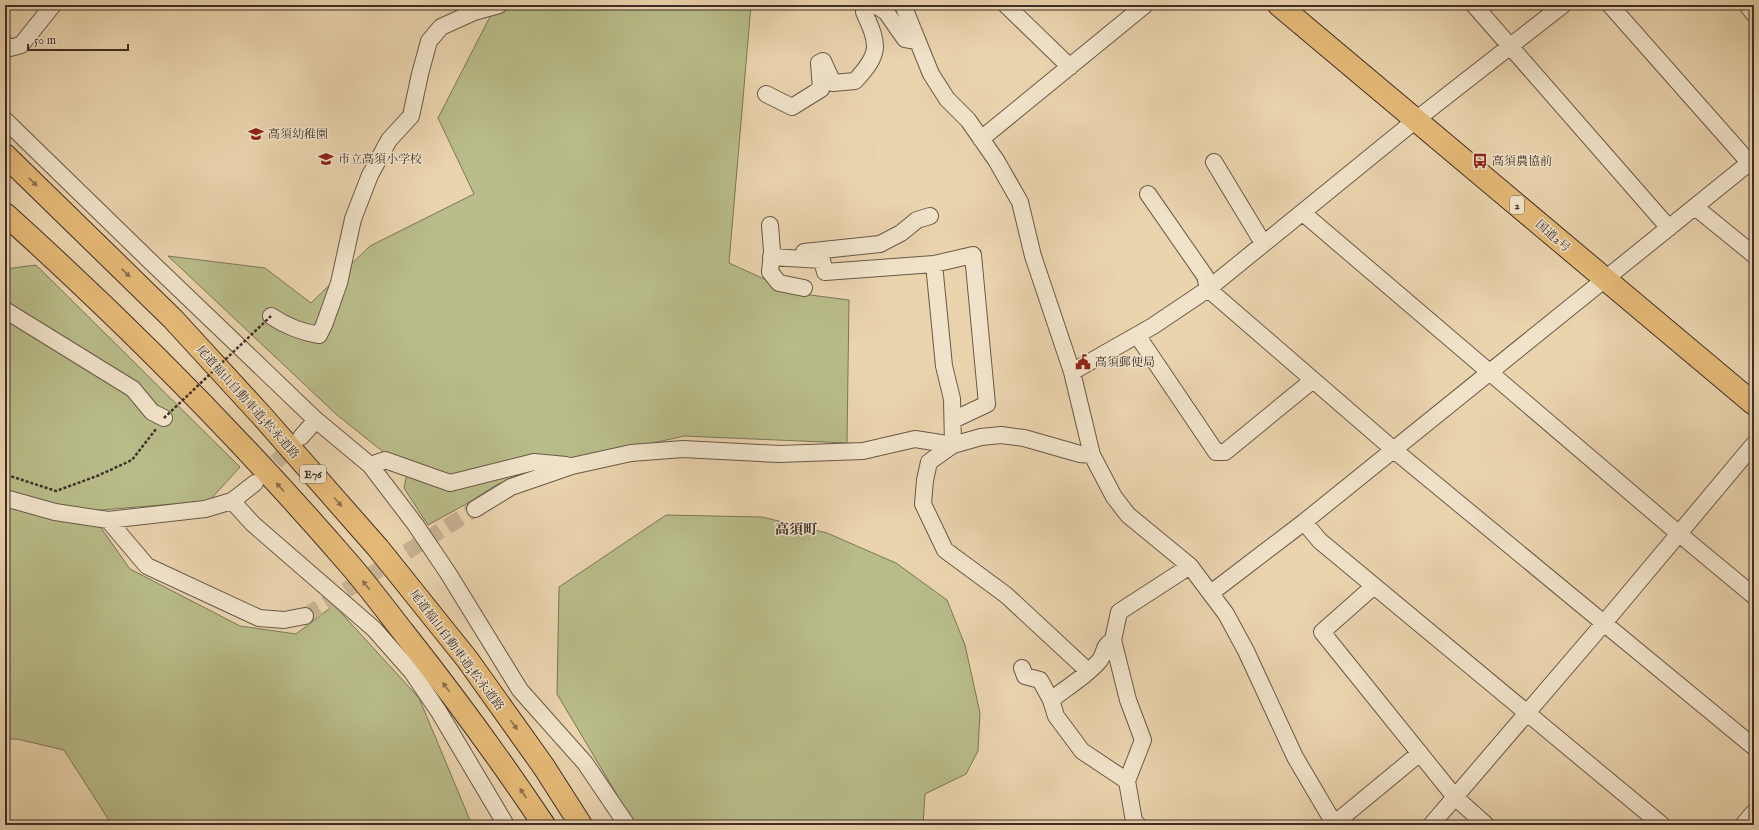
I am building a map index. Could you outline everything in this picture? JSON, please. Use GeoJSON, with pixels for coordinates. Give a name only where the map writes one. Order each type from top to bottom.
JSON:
{"type":"FeatureCollection","features":[{"type":"Feature","properties":{"kind":"highway","name":"国道2号"},"geometry":{"type":"LineString","coordinates":[[1279,5],[1417,119],[1605,280],[1754,404]]}},
{"type":"Feature","properties":{"kind":"highway","name":"尾道福山自動車道;松永道路"},"geometry":{"type":"LineString","coordinates":[[5,155],[173,319],[262,416],[378,548],[467,659],[544,767],[582,825]]}},
{"type":"Feature","properties":{"kind":"highway","name":"E76"},"geometry":{"type":"LineString","coordinates":[[5,214],[69,273],[232,433],[351,567],[442,681],[518,786],[544,825]]}},
{"type":"Feature","properties":{"kind":"street"},"geometry":{"type":"LineString","coordinates":[[5,44],[10,48],[21,45],[53,5]]}},
{"type":"Feature","properties":{"kind":"street"},"geometry":{"type":"LineString","coordinates":[[271,316],[284,324],[305,333],[319,335],[324,325],[338,283],[353,219],[370,175],[389,140],[411,116],[429,41],[442,27],[474,12],[499,5]]}},
{"type":"Feature","properties":{"kind":"street"},"geometry":{"type":"LineString","coordinates":[[903,5],[916,41],[931,74],[947,99],[968,120],[996,160],[1020,202],[1033,256],[1072,372],[1092,454],[1114,497],[1128,515],[1190,566],[1226,614],[1246,651],[1295,757],[1334,824],[1420,753]]}},
{"type":"Feature","properties":{"kind":"street"},"geometry":{"type":"LineString","coordinates":[[1006,5],[1070,67]]}},
{"type":"Feature","properties":{"kind":"street"},"geometry":{"type":"LineString","coordinates":[[981,139],[1145,5]]}},
{"type":"Feature","properties":{"kind":"street"},"geometry":{"type":"LineString","coordinates":[[1474,5],[1511,45],[1669,228]]}},
{"type":"Feature","properties":{"kind":"street"},"geometry":{"type":"LineString","coordinates":[[1072,372],[1153,326],[1208,289],[1263,243],[1304,213],[1417,119],[1563,5]]}},
{"type":"Feature","properties":{"kind":"street"},"geometry":{"type":"LineString","coordinates":[[1211,593],[1304,522],[1695,207],[1753,163],[1610,5]]}},
{"type":"Feature","properties":{"kind":"street"},"geometry":{"type":"LineString","coordinates":[[1747,5],[1754,14]]}},
{"type":"Feature","properties":{"kind":"street"},"geometry":{"type":"LineString","coordinates":[[766,94],[792,107],[821,89],[819,63],[823,61],[833,83],[854,81],[874,56],[875,43],[864,12],[866,7],[877,6],[886,12],[905,40],[916,41]]}},
{"type":"Feature","properties":{"kind":"street"},"geometry":{"type":"LineString","coordinates":[[5,120],[316,420],[370,465],[448,573],[520,690],[585,763],[627,825]]}},
{"type":"Feature","properties":{"kind":"street"},"geometry":{"type":"LineString","coordinates":[[1214,162],[1263,243]]}},
{"type":"Feature","properties":{"kind":"street"},"geometry":{"type":"LineString","coordinates":[[1148,194],[1205,276],[1208,289],[1394,450],[1754,747]]}},
{"type":"Feature","properties":{"kind":"street"},"geometry":{"type":"LineString","coordinates":[[1695,207],[1754,256]]}},
{"type":"Feature","properties":{"kind":"street"},"geometry":{"type":"LineString","coordinates":[[1304,213],[1678,533],[1754,596]]}},
{"type":"Feature","properties":{"kind":"street"},"geometry":{"type":"LineString","coordinates":[[771,254],[880,244],[901,233],[917,220],[930,216]]}},
{"type":"Feature","properties":{"kind":"street"},"geometry":{"type":"LineString","coordinates":[[770,225],[770,272],[779,283],[804,288]]}},
{"type":"Feature","properties":{"kind":"street"},"geometry":{"type":"LineString","coordinates":[[880,244],[882,269]]}},
{"type":"Feature","properties":{"kind":"street"},"geometry":{"type":"LineString","coordinates":[[771,254],[822,260],[825,272],[934,264],[973,255],[987,404],[952,420]]}},
{"type":"Feature","properties":{"kind":"street"},"geometry":{"type":"LineString","coordinates":[[934,264],[944,366],[952,399],[953,445]]}},
{"type":"Feature","properties":{"kind":"street"},"geometry":{"type":"LineString","coordinates":[[5,310],[133,389],[152,412],[164,418]]}},
{"type":"Feature","properties":{"kind":"street"},"geometry":{"type":"LineString","coordinates":[[1137,335],[1216,452],[1225,452],[1313,380]]}},
{"type":"Feature","properties":{"kind":"street"},"geometry":{"type":"LineString","coordinates":[[301,437],[316,420]]}},
{"type":"Feature","properties":{"kind":"street"},"geometry":{"type":"LineString","coordinates":[[1088,671],[1006,595],[945,550],[924,504],[925,480],[929,462],[953,445],[981,437],[1001,435],[1024,438],[1080,454],[1092,454]]}},
{"type":"Feature","properties":{"kind":"street"},"geometry":{"type":"LineString","coordinates":[[475,509],[511,487],[572,466],[631,453],[683,450],[779,454],[863,451],[915,439],[953,445]]}},
{"type":"Feature","properties":{"kind":"street"},"geometry":{"type":"LineString","coordinates":[[1431,825],[1604,623],[1754,444]]}},
{"type":"Feature","properties":{"kind":"street"},"geometry":{"type":"LineString","coordinates":[[370,465],[385,460],[450,483],[534,462],[572,466]]}},
{"type":"Feature","properties":{"kind":"street"},"geometry":{"type":"LineString","coordinates":[[5,498],[55,512],[108,520],[205,509],[232,502],[255,483]]}},
{"type":"Feature","properties":{"kind":"street"},"geometry":{"type":"LineString","coordinates":[[232,502],[253,524],[374,629],[412,672],[439,712],[506,825]]}},
{"type":"Feature","properties":{"kind":"street"},"geometry":{"type":"LineString","coordinates":[[108,520],[147,566],[259,618],[284,620],[305,616]]}},
{"type":"Feature","properties":{"kind":"street"},"geometry":{"type":"LineString","coordinates":[[1304,522],[1320,541],[1662,825]]}},
{"type":"Feature","properties":{"kind":"street"},"geometry":{"type":"LineString","coordinates":[[1138,825],[1134,821],[1127,781],[1143,740],[1128,700],[1113,640],[1119,612],[1190,566]]}},
{"type":"Feature","properties":{"kind":"street"},"geometry":{"type":"LineString","coordinates":[[1374,586],[1322,632],[1455,796],[1486,825]]}},
{"type":"Feature","properties":{"kind":"street"},"geometry":{"type":"LineString","coordinates":[[1051,700],[1088,671],[1100,659],[1106,645],[1113,640]]}},
{"type":"Feature","properties":{"kind":"street"},"geometry":{"type":"LineString","coordinates":[[1022,668],[1025,676],[1040,680],[1051,700],[1056,716],[1082,751],[1127,781]]}},
{"type":"Feature","properties":{"kind":"street"},"geometry":{"type":"LineString","coordinates":[[1743,825],[1754,812]]}},
{"type":"Feature","properties":{"kind":"path"},"geometry":{"type":"LineString","coordinates":[[5,483],[10,476],[56,491],[97,476],[132,460],[164,418],[271,316]]}},
{"type":"Feature","properties":{"kind":"green space"},"geometry":{"type":"Polygon","coordinates":[[[496,5],[751,5],[729,263],[795,293],[849,300],[847,443],[684,436],[573,461],[498,484],[468,503],[428,525],[404,488],[410,460],[386,454],[337,415],[168,256],[265,268],[311,303],[370,246],[474,194],[438,118],[496,5]]]}},
{"type":"Feature","properties":{"kind":"green space"},"geometry":{"type":"Polygon","coordinates":[[[36,265],[240,467],[209,501],[89,511],[130,569],[240,626],[296,634],[334,605],[419,698],[472,825],[112,825],[64,750],[17,739],[5,739],[5,269],[36,265]]]}},
{"type":"Feature","properties":{"kind":"green space"},"geometry":{"type":"Polygon","coordinates":[[[666,515],[762,517],[827,533],[896,563],[947,600],[965,645],[980,713],[978,751],[966,774],[925,794],[923,825],[635,825],[557,694],[559,587],[666,515]]]}},
{"type":"Feature","properties":{"kind":"tunnel"},"geometry":{"type":"LineString","coordinates":[[259,479],[298,440]]}},
{"type":"Feature","properties":{"kind":"tunnel"},"geometry":{"type":"LineString","coordinates":[[305,616],[475,509]]}},
{"type":"Feature","properties":{"kind":"place","name":"高須幼稚園"},"geometry":{"type":"Point","coordinates":[256,134]}},
{"type":"Feature","properties":{"kind":"place","name":"市立高須小学校"},"geometry":{"type":"Point","coordinates":[326,159]}},
{"type":"Feature","properties":{"kind":"place","name":"高須農協前"},"geometry":{"type":"Point","coordinates":[1480,161]}},
{"type":"Feature","properties":{"kind":"place","name":"高須郵便局"},"geometry":{"type":"Point","coordinates":[1083,362]}},
{"type":"Feature","properties":{"kind":"district","name":"高須町"},"geometry":{"type":"Point","coordinates":[796,529]}}]}
